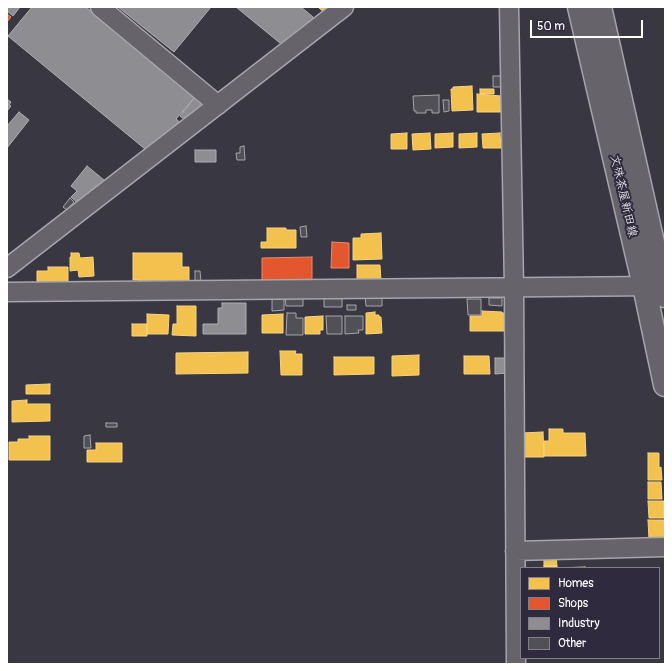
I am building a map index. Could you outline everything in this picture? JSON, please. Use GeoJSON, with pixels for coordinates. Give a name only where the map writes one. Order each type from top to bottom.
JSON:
{"type":"FeatureCollection","features":[{"type":"Feature","properties":{"kind":"main road","name":"文殊茶屋新田線"},"geometry":{"type":"LineString","coordinates":[[578,7],[659,288]]}},
{"type":"Feature","properties":{"kind":"main road","name":"文殊茶屋新田線"},"geometry":{"type":"LineString","coordinates":[[600,7],[659,288],[665,385]]}},
{"type":"Feature","properties":{"kind":"street"},"geometry":{"type":"LineString","coordinates":[[100,7],[218,105]]}},
{"type":"Feature","properties":{"kind":"street"},"geometry":{"type":"LineString","coordinates":[[7,267],[344,7]]}},
{"type":"Feature","properties":{"kind":"street"},"geometry":{"type":"LineString","coordinates":[[510,7],[514,288],[516,664]]}},
{"type":"Feature","properties":{"kind":"street"},"geometry":{"type":"LineString","coordinates":[[7,292],[659,288]]}},
{"type":"Feature","properties":{"kind":"street"},"geometry":{"type":"LineString","coordinates":[[516,551],[665,547]]}},
{"type":"Feature","properties":{"kind":"building: Homes"},"geometry":{"type":"Polygon","coordinates":[[[318,7],[335,7],[326,14],[318,7]]]}},
{"type":"Feature","properties":{"kind":"building: Homes"},"geometry":{"type":"Polygon","coordinates":[[[472,86],[473,110],[452,111],[451,89],[453,89],[453,87],[472,86]]]}},
{"type":"Feature","properties":{"kind":"building: Homes"},"geometry":{"type":"Polygon","coordinates":[[[480,89],[494,89],[494,94],[480,94],[480,89]]]}},
{"type":"Feature","properties":{"kind":"building: Homes"},"geometry":{"type":"Polygon","coordinates":[[[477,94],[501,96],[501,112],[477,112],[477,94]]]}},
{"type":"Feature","properties":{"kind":"building: Homes"},"geometry":{"type":"Polygon","coordinates":[[[407,133],[407,149],[391,149],[391,134],[407,133]]]}},
{"type":"Feature","properties":{"kind":"building: Homes"},"geometry":{"type":"Polygon","coordinates":[[[430,133],[431,149],[413,150],[412,134],[430,133]]]}},
{"type":"Feature","properties":{"kind":"building: Homes"},"geometry":{"type":"Polygon","coordinates":[[[453,133],[453,147],[435,148],[435,134],[453,133]]]}},
{"type":"Feature","properties":{"kind":"building: Homes"},"geometry":{"type":"Polygon","coordinates":[[[477,133],[477,147],[459,148],[459,134],[477,133]]]}},
{"type":"Feature","properties":{"kind":"building: Homes"},"geometry":{"type":"Polygon","coordinates":[[[500,133],[501,148],[483,148],[482,134],[500,133]]]}},
{"type":"Feature","properties":{"kind":"building: Homes"},"geometry":{"type":"Polygon","coordinates":[[[267,228],[286,228],[286,230],[296,230],[296,248],[261,248],[261,242],[267,242],[267,228]]]}},
{"type":"Feature","properties":{"kind":"building: Homes"},"geometry":{"type":"Polygon","coordinates":[[[381,233],[382,259],[353,260],[353,238],[361,238],[361,234],[381,233]]]}},
{"type":"Feature","properties":{"kind":"building: Homes"},"geometry":{"type":"Polygon","coordinates":[[[71,253],[79,253],[80,258],[93,257],[94,276],[79,277],[78,270],[70,271],[71,253]]]}},
{"type":"Feature","properties":{"kind":"building: Homes"},"geometry":{"type":"Polygon","coordinates":[[[133,253],[182,253],[182,267],[189,267],[189,282],[139,283],[139,280],[133,280],[133,253]]]}},
{"type":"Feature","properties":{"kind":"building: Homes"},"geometry":{"type":"Polygon","coordinates":[[[357,265],[380,265],[381,281],[357,281],[357,265]]]}},
{"type":"Feature","properties":{"kind":"building: Homes"},"geometry":{"type":"Polygon","coordinates":[[[48,267],[68,267],[68,284],[37,284],[37,271],[48,271],[48,267]]]}},
{"type":"Feature","properties":{"kind":"building: Homes"},"geometry":{"type":"Polygon","coordinates":[[[177,306],[196,306],[196,336],[172,335],[173,324],[177,324],[177,306]]]}},
{"type":"Feature","properties":{"kind":"building: Homes"},"geometry":{"type":"Polygon","coordinates":[[[482,311],[504,313],[504,331],[470,331],[470,316],[482,316],[482,311]]]}},
{"type":"Feature","properties":{"kind":"building: Homes"},"geometry":{"type":"Polygon","coordinates":[[[375,312],[375,315],[379,315],[379,317],[381,317],[382,333],[366,334],[366,313],[375,312]]]}},
{"type":"Feature","properties":{"kind":"building: Homes"},"geometry":{"type":"Polygon","coordinates":[[[147,314],[169,315],[168,334],[147,334],[147,314]]]}},
{"type":"Feature","properties":{"kind":"building: Homes"},"geometry":{"type":"Polygon","coordinates":[[[283,314],[283,333],[262,333],[262,315],[283,314]]]}},
{"type":"Feature","properties":{"kind":"building: Homes"},"geometry":{"type":"Polygon","coordinates":[[[323,316],[323,330],[320,330],[320,334],[305,334],[305,317],[323,316]]]}},
{"type":"Feature","properties":{"kind":"building: Homes"},"geometry":{"type":"Polygon","coordinates":[[[132,324],[147,324],[147,336],[132,336],[132,324]]]}},
{"type":"Feature","properties":{"kind":"building: Homes"},"geometry":{"type":"Polygon","coordinates":[[[280,351],[296,351],[295,354],[302,354],[302,375],[281,375],[280,351]]]}},
{"type":"Feature","properties":{"kind":"building: Homes"},"geometry":{"type":"Polygon","coordinates":[[[248,352],[248,373],[176,374],[176,353],[248,352]]]}},
{"type":"Feature","properties":{"kind":"building: Homes"},"geometry":{"type":"Polygon","coordinates":[[[419,355],[419,375],[392,376],[392,356],[419,355]]]}},
{"type":"Feature","properties":{"kind":"building: Homes"},"geometry":{"type":"Polygon","coordinates":[[[464,356],[489,356],[490,374],[464,374],[464,356]]]}},
{"type":"Feature","properties":{"kind":"building: Homes"},"geometry":{"type":"Polygon","coordinates":[[[334,357],[374,357],[374,374],[334,375],[334,357]]]}},
{"type":"Feature","properties":{"kind":"building: Homes"},"geometry":{"type":"Polygon","coordinates":[[[50,384],[50,394],[26,394],[26,385],[50,384]]]}},
{"type":"Feature","properties":{"kind":"building: Homes"},"geometry":{"type":"Polygon","coordinates":[[[27,400],[27,404],[50,404],[50,421],[12,422],[12,401],[27,400]]]}},
{"type":"Feature","properties":{"kind":"building: Homes"},"geometry":{"type":"Polygon","coordinates":[[[549,429],[563,429],[563,433],[585,433],[586,456],[544,456],[544,441],[549,441],[549,429]]]}},
{"type":"Feature","properties":{"kind":"building: Homes"},"geometry":{"type":"Polygon","coordinates":[[[543,432],[544,457],[522,457],[522,433],[543,432]]]}},
{"type":"Feature","properties":{"kind":"building: Homes"},"geometry":{"type":"Polygon","coordinates":[[[29,436],[50,436],[50,460],[9,460],[9,442],[18,442],[18,439],[29,439],[29,436]]]}},
{"type":"Feature","properties":{"kind":"building: Homes"},"geometry":{"type":"Polygon","coordinates":[[[96,443],[122,443],[122,462],[87,462],[87,450],[96,450],[96,443]]]}},
{"type":"Feature","properties":{"kind":"building: Homes"},"geometry":{"type":"Polygon","coordinates":[[[648,453],[659,453],[659,468],[661,467],[662,480],[648,480],[648,453]]]}},
{"type":"Feature","properties":{"kind":"building: Homes"},"geometry":{"type":"Polygon","coordinates":[[[648,482],[661,482],[662,499],[648,499],[648,482]]]}},
{"type":"Feature","properties":{"kind":"building: Homes"},"geometry":{"type":"Polygon","coordinates":[[[648,501],[664,501],[664,518],[649,518],[648,501]]]}},
{"type":"Feature","properties":{"kind":"building: Homes"},"geometry":{"type":"Polygon","coordinates":[[[648,520],[664,520],[665,538],[649,539],[648,520]]]}},
{"type":"Feature","properties":{"kind":"building: Homes"},"geometry":{"type":"Polygon","coordinates":[[[544,557],[556,557],[557,566],[544,566],[544,557]]]}},
{"type":"Feature","properties":{"kind":"building: Homes"},"geometry":{"type":"Polygon","coordinates":[[[544,566],[557,566],[557,567],[544,566]]]}},
{"type":"Feature","properties":{"kind":"building: Shops"},"geometry":{"type":"Polygon","coordinates":[[[7,14],[11,17],[7,22],[7,14]]]}},
{"type":"Feature","properties":{"kind":"building: Shops"},"geometry":{"type":"Polygon","coordinates":[[[332,242],[349,243],[349,268],[331,268],[332,242]]]}},
{"type":"Feature","properties":{"kind":"building: Shops"},"geometry":{"type":"Polygon","coordinates":[[[312,257],[312,281],[262,282],[262,258],[312,257]]]}},
{"type":"Feature","properties":{"kind":"building: Industry"},"geometry":{"type":"Polygon","coordinates":[[[7,7],[20,7],[13,16],[7,11],[7,7]]]}},
{"type":"Feature","properties":{"kind":"building: Industry"},"geometry":{"type":"Polygon","coordinates":[[[32,7],[86,7],[195,97],[176,119],[186,127],[151,154],[8,36],[32,7]]]}},
{"type":"Feature","properties":{"kind":"building: Industry"},"geometry":{"type":"Polygon","coordinates":[[[118,7],[211,7],[174,52],[118,7]]]}},
{"type":"Feature","properties":{"kind":"building: Industry"},"geometry":{"type":"Polygon","coordinates":[[[236,7],[301,7],[319,22],[286,48],[236,7]]]}},
{"type":"Feature","properties":{"kind":"building: Industry"},"geometry":{"type":"Polygon","coordinates":[[[195,97],[203,104],[193,116],[190,124],[180,116],[195,97]]]}},
{"type":"Feature","properties":{"kind":"building: Industry"},"geometry":{"type":"Polygon","coordinates":[[[7,99],[11,102],[9,105],[11,106],[7,111],[7,99]]]}},
{"type":"Feature","properties":{"kind":"building: Industry"},"geometry":{"type":"Polygon","coordinates":[[[19,112],[29,120],[7,148],[7,126],[19,112]]]}},
{"type":"Feature","properties":{"kind":"building: Industry"},"geometry":{"type":"Polygon","coordinates":[[[195,150],[216,150],[216,162],[195,162],[195,150]]]}},
{"type":"Feature","properties":{"kind":"building: Industry"},"geometry":{"type":"Polygon","coordinates":[[[87,166],[110,185],[82,207],[71,197],[77,191],[71,186],[87,166]]]}},
{"type":"Feature","properties":{"kind":"building: Industry"},"geometry":{"type":"Polygon","coordinates":[[[222,303],[246,303],[246,334],[203,334],[203,324],[218,324],[218,308],[222,308],[222,303]]]}},
{"type":"Feature","properties":{"kind":"building: Industry"},"geometry":{"type":"Polygon","coordinates":[[[495,358],[508,358],[508,373],[495,374],[495,358]]]}},
{"type":"Feature","properties":{"kind":"building: Other"},"geometry":{"type":"Polygon","coordinates":[[[493,76],[504,76],[504,87],[493,87],[493,76]]]}},
{"type":"Feature","properties":{"kind":"building: Other"},"geometry":{"type":"Polygon","coordinates":[[[439,95],[439,113],[432,113],[432,110],[426,110],[426,113],[416,113],[416,111],[414,111],[413,96],[439,95]]]}},
{"type":"Feature","properties":{"kind":"building: Other"},"geometry":{"type":"Polygon","coordinates":[[[443,100],[449,100],[449,111],[444,112],[443,100]]]}},
{"type":"Feature","properties":{"kind":"building: Other"},"geometry":{"type":"Polygon","coordinates":[[[244,146],[245,160],[237,160],[236,153],[240,153],[240,147],[244,146]]]}},
{"type":"Feature","properties":{"kind":"building: Other"},"geometry":{"type":"Polygon","coordinates":[[[70,198],[74,202],[67,210],[63,207],[70,198]]]}},
{"type":"Feature","properties":{"kind":"building: Other"},"geometry":{"type":"Polygon","coordinates":[[[306,226],[307,237],[301,237],[300,227],[306,226]]]}},
{"type":"Feature","properties":{"kind":"building: Other"},"geometry":{"type":"Polygon","coordinates":[[[195,271],[200,271],[201,282],[195,282],[195,271]]]}},
{"type":"Feature","properties":{"kind":"building: Other"},"geometry":{"type":"Polygon","coordinates":[[[324,295],[342,295],[342,307],[324,307],[324,295]]]}},
{"type":"Feature","properties":{"kind":"building: Other"},"geometry":{"type":"Polygon","coordinates":[[[382,295],[382,306],[366,306],[365,296],[382,295]]]}},
{"type":"Feature","properties":{"kind":"building: Other"},"geometry":{"type":"Polygon","coordinates":[[[272,296],[284,296],[284,310],[272,311],[272,296]]]}},
{"type":"Feature","properties":{"kind":"building: Other"},"geometry":{"type":"Polygon","coordinates":[[[285,296],[303,296],[303,306],[286,306],[285,296]]]}},
{"type":"Feature","properties":{"kind":"building: Other"},"geometry":{"type":"Polygon","coordinates":[[[489,298],[502,298],[502,306],[489,305],[489,298]]]}},
{"type":"Feature","properties":{"kind":"building: Other"},"geometry":{"type":"Polygon","coordinates":[[[467,299],[481,299],[481,315],[468,315],[467,299]]]}},
{"type":"Feature","properties":{"kind":"building: Other"},"geometry":{"type":"Polygon","coordinates":[[[347,305],[356,305],[356,310],[347,310],[347,305]]]}},
{"type":"Feature","properties":{"kind":"building: Other"},"geometry":{"type":"Polygon","coordinates":[[[287,313],[296,313],[296,318],[303,318],[303,335],[286,335],[287,313]]]}},
{"type":"Feature","properties":{"kind":"building: Other"},"geometry":{"type":"Polygon","coordinates":[[[326,316],[342,316],[342,334],[327,334],[326,316]]]}},
{"type":"Feature","properties":{"kind":"building: Other"},"geometry":{"type":"Polygon","coordinates":[[[345,316],[363,316],[363,330],[358,330],[359,333],[345,334],[345,316]]]}},
{"type":"Feature","properties":{"kind":"building: Other"},"geometry":{"type":"Polygon","coordinates":[[[106,423],[117,423],[117,427],[106,427],[106,423]]]}},
{"type":"Feature","properties":{"kind":"building: Other"},"geometry":{"type":"Polygon","coordinates":[[[90,435],[91,448],[84,448],[84,436],[90,435]]]}}]}
